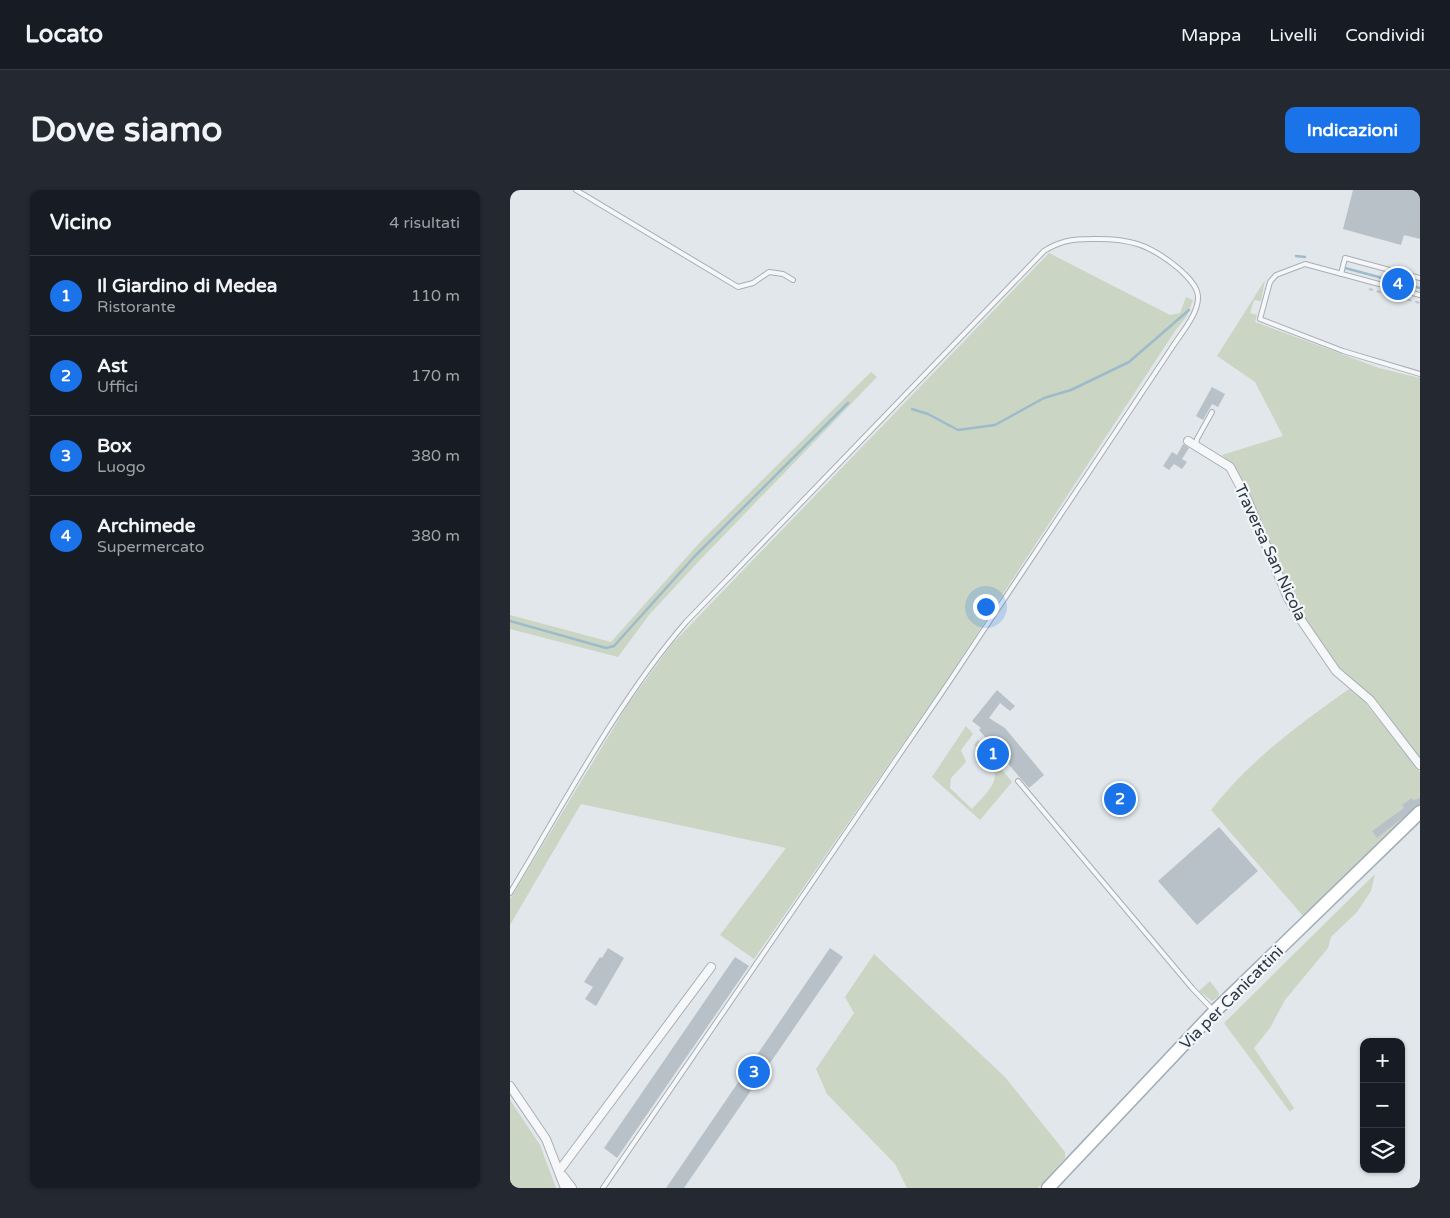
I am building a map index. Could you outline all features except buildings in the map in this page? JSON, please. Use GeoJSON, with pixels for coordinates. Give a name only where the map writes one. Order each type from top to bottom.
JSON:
{"type":"FeatureCollection","features":[{"type":"Feature","properties":{"kind":"main road","name":"Via per Canicattini"},"geometry":{"type":"LineString","coordinates":[[1048,1188],[1215,1011],[1420,812]]}},
{"type":"Feature","properties":{"kind":"main road","name":"Via per Canicattini"},"geometry":{"type":"LineString","coordinates":[[1058,1188],[1220,1017],[1420,822]]}},
{"type":"Feature","properties":{"kind":"street","name":"Traversa San Nicola"},"geometry":{"type":"LineString","coordinates":[[1188,441],[1230,466],[1247,499],[1288,598],[1299,617],[1336,671],[1370,700],[1420,766]]}},
{"type":"Feature","properties":{"kind":"street"},"geometry":{"type":"LineString","coordinates":[[559,1171],[711,967]]}},
{"type":"Feature","properties":{"kind":"street"},"geometry":{"type":"LineString","coordinates":[[510,1086],[546,1139],[559,1171],[570,1188]]}},
{"type":"Feature","properties":{"kind":"lane"},"geometry":{"type":"LineString","coordinates":[[576,190],[738,288],[753,283],[768,272],[783,274],[793,280]]}},
{"type":"Feature","properties":{"kind":"lane"},"geometry":{"type":"LineString","coordinates":[[510,893],[621,710],[661,651],[686,622],[1044,251],[1062,241],[1072,239],[1117,239],[1131,241],[1154,251],[1190,280],[1197,292],[1196,304],[1173,346],[936,701],[603,1188]]}},
{"type":"Feature","properties":{"kind":"lane"},"geometry":{"type":"LineString","coordinates":[[1341,274],[1344,258],[1420,278]]}},
{"type":"Feature","properties":{"kind":"lane"},"geometry":{"type":"LineString","coordinates":[[1420,295],[1397,287],[1305,264],[1276,275],[1270,282],[1260,319],[1343,351],[1420,374]]}},
{"type":"Feature","properties":{"kind":"lane"},"geometry":{"type":"LineString","coordinates":[[1397,287],[1401,273]]}},
{"type":"Feature","properties":{"kind":"lane"},"geometry":{"type":"LineString","coordinates":[[1196,446],[1197,439],[1212,412]]}},
{"type":"Feature","properties":{"kind":"lane"},"geometry":{"type":"LineString","coordinates":[[1018,781],[1192,988],[1215,1011]]}},
{"type":"Feature","properties":{"kind":"green space"},"geometry":{"type":"Polygon","coordinates":[[[1049,253],[1170,315],[1180,313],[1186,297],[1193,300],[1187,316],[1175,331],[944,684],[754,959],[720,935],[786,848],[581,804],[510,925],[510,899],[628,704],[672,644],[1049,253]]]}},
{"type":"Feature","properties":{"kind":"green space"},"geometry":{"type":"Polygon","coordinates":[[[1265,280],[1261,301],[1254,300],[1250,313],[1257,315],[1255,322],[1379,368],[1420,378],[1420,762],[1337,667],[1317,639],[1292,599],[1235,468],[1222,455],[1283,436],[1255,382],[1217,356],[1265,280]]]}},
{"type":"Feature","properties":{"kind":"green space"},"geometry":{"type":"Polygon","coordinates":[[[871,372],[877,377],[649,615],[618,657],[510,629],[510,615],[611,642],[701,541],[871,372]]]}},
{"type":"Feature","properties":{"kind":"green space"},"geometry":{"type":"Polygon","coordinates":[[[1349,689],[1363,700],[1420,772],[1420,805],[1304,917],[1211,810],[1242,774],[1276,744],[1349,689]]]}},
{"type":"Feature","properties":{"kind":"green space"},"geometry":{"type":"Polygon","coordinates":[[[966,726],[973,734],[961,750],[966,762],[951,778],[950,788],[972,809],[989,791],[995,777],[994,771],[990,763],[974,745],[978,740],[1012,782],[980,820],[932,777],[966,726]]]}},
{"type":"Feature","properties":{"kind":"green space"},"geometry":{"type":"Polygon","coordinates":[[[1375,874],[1371,891],[1357,912],[1331,937],[1328,948],[1285,1000],[1270,1028],[1254,1048],[1294,1108],[1290,1112],[1224,1023],[1375,874]]]}},
{"type":"Feature","properties":{"kind":"green space"},"geometry":{"type":"Polygon","coordinates":[[[874,954],[1005,1077],[1065,1152],[1065,1158],[1038,1188],[907,1188],[895,1164],[827,1094],[816,1069],[854,1013],[845,997],[874,954]]]}},
{"type":"Feature","properties":{"kind":"green space"},"geometry":{"type":"Polygon","coordinates":[[[1210,981],[1219,993],[1218,997],[1212,1001],[1199,991],[1210,981]]]}},
{"type":"Feature","properties":{"kind":"green space"},"geometry":{"type":"Polygon","coordinates":[[[510,1100],[540,1145],[556,1188],[510,1188],[510,1100]]]}},
{"type":"Feature","properties":{"kind":"waterway"},"geometry":{"type":"LineString","coordinates":[[1296,256],[1305,257]]}},
{"type":"Feature","properties":{"kind":"waterway"},"geometry":{"type":"LineString","coordinates":[[1345,268],[1420,288]]}},
{"type":"Feature","properties":{"kind":"waterway"},"geometry":{"type":"LineString","coordinates":[[912,409],[928,414],[958,430],[995,425],[1044,398],[1071,390],[1129,362],[1189,310]]}},
{"type":"Feature","properties":{"kind":"waterway"},"geometry":{"type":"LineString","coordinates":[[510,621],[606,648],[614,646],[694,557],[848,403]]}},
{"type":"Feature","properties":{"kind":"place","name":"Archimede"},"geometry":{"type":"Point","coordinates":[1398,284]}},
{"type":"Feature","properties":{"kind":"place","name":"Il Giardino di Medea"},"geometry":{"type":"Point","coordinates":[993,754]}},
{"type":"Feature","properties":{"kind":"place","name":"Ast"},"geometry":{"type":"Point","coordinates":[1120,799]}},
{"type":"Feature","properties":{"kind":"place","name":"Box"},"geometry":{"type":"Point","coordinates":[754,1072]}}]}
